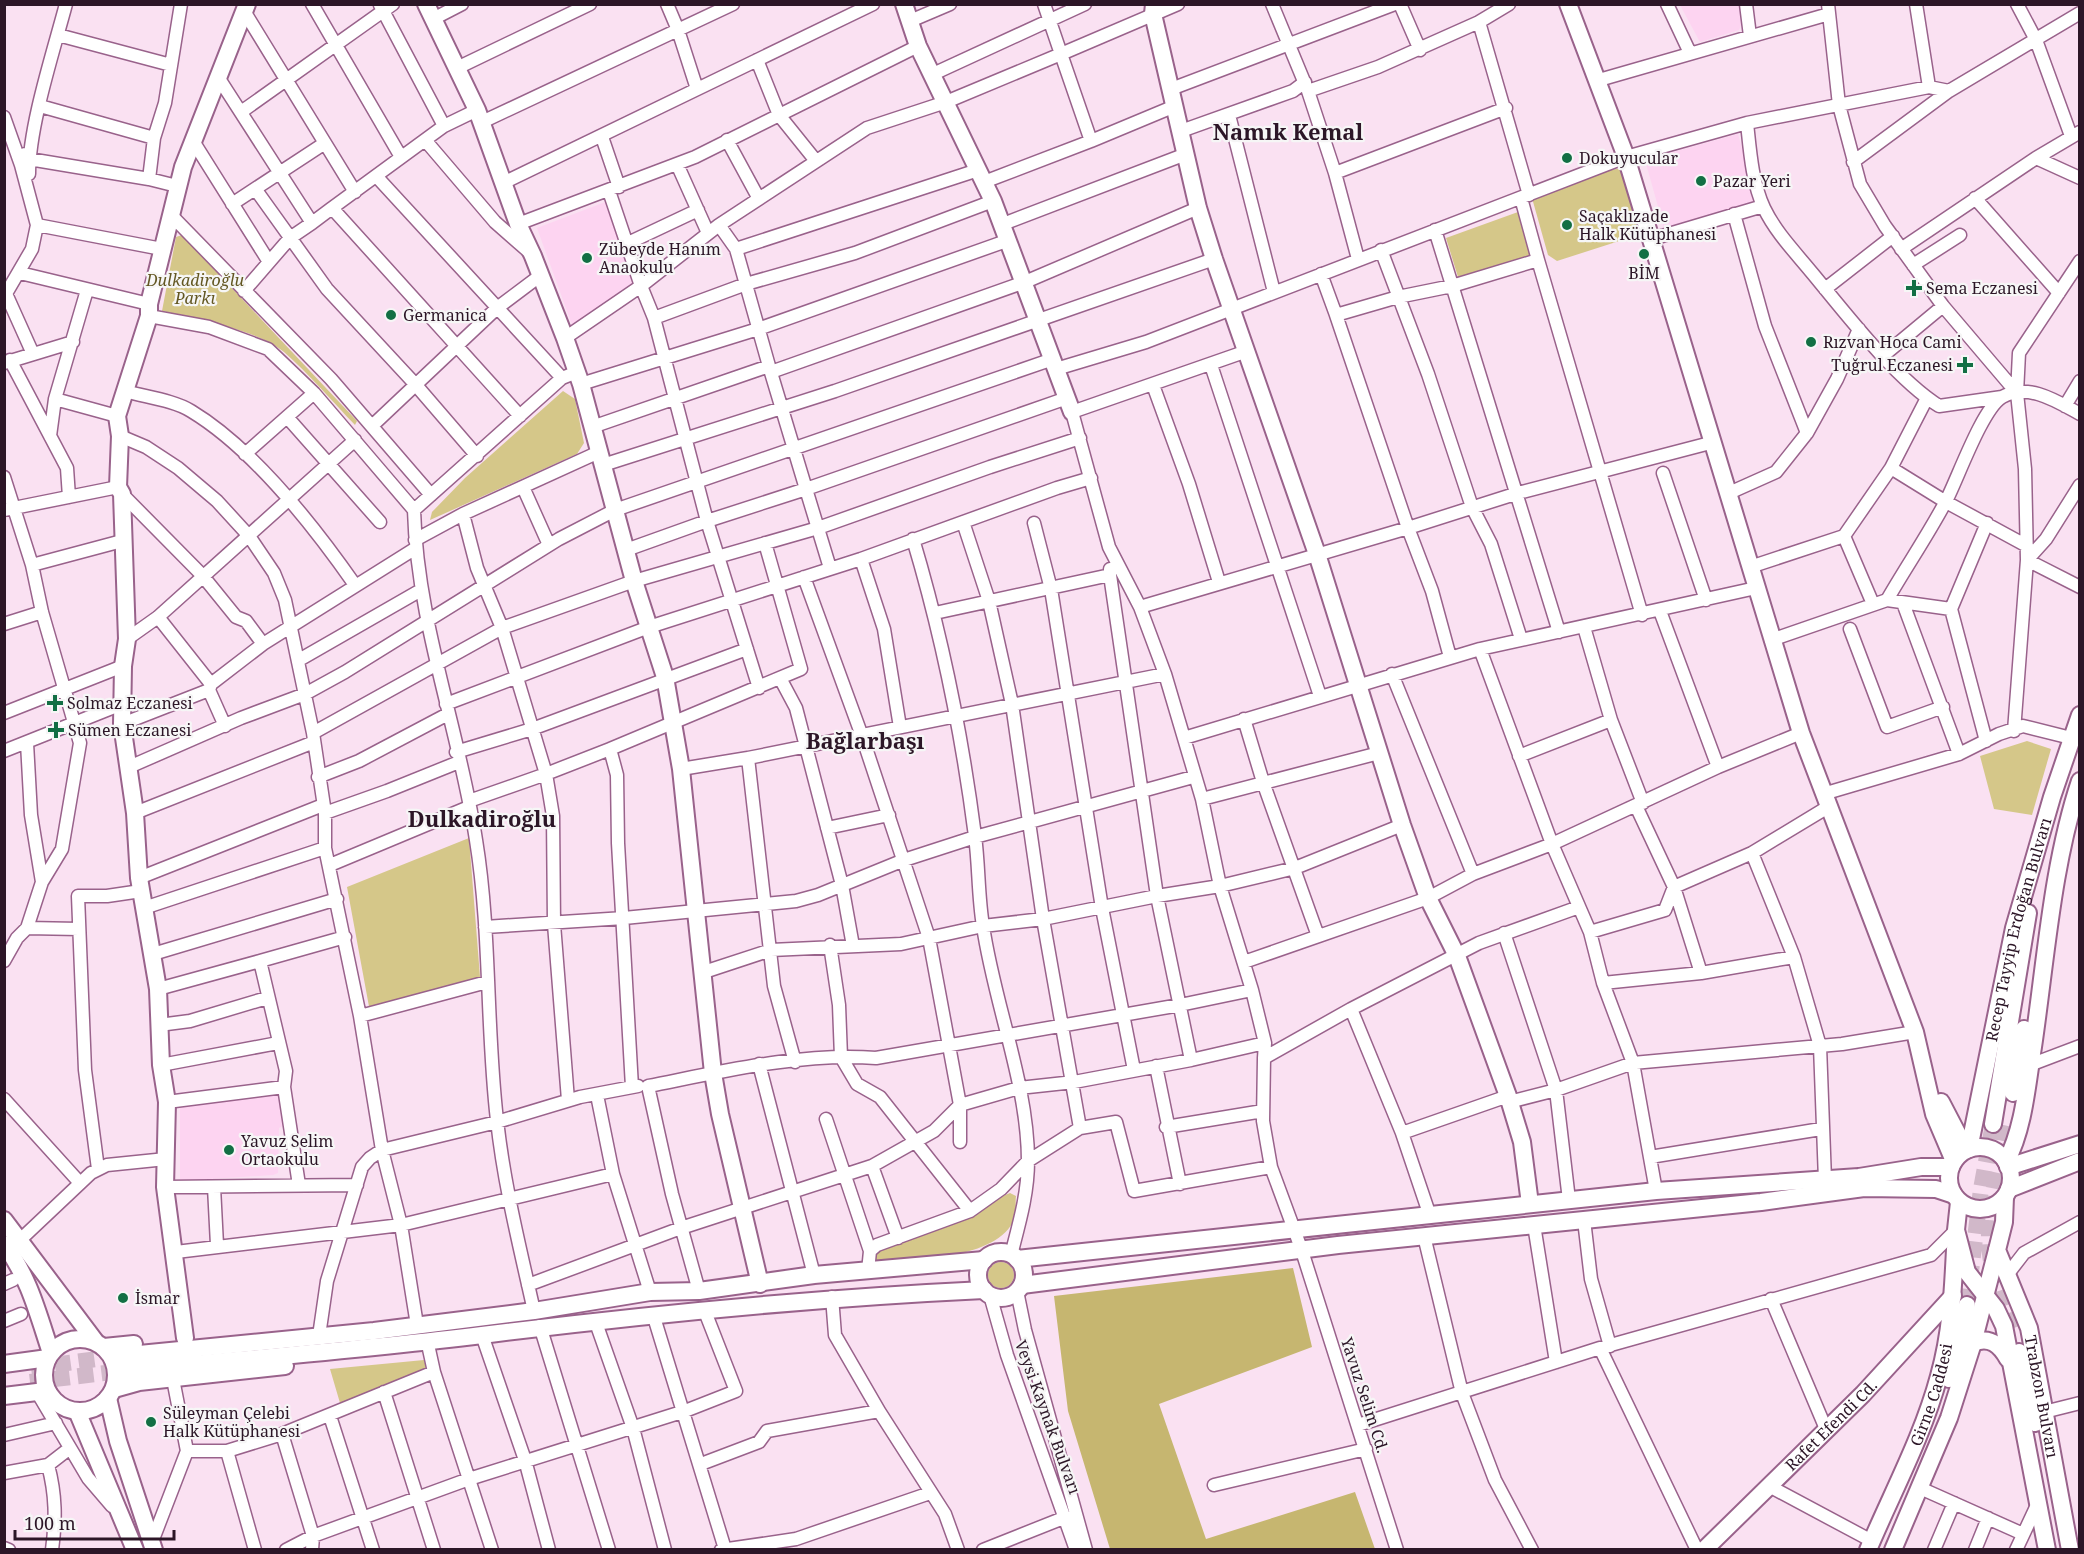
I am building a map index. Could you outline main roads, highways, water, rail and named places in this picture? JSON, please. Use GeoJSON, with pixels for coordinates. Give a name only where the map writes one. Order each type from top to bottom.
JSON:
{"type":"FeatureCollection","features":[{"type":"Feature","properties":{"kind":"main road"},"geometry":{"type":"LineString","coordinates":[[904,4],[918,46],[1006,232],[1069,405]]}},
{"type":"Feature","properties":{"kind":"main road"},"geometry":{"type":"LineString","coordinates":[[1568,4],[1599,80],[1626,157],[1801,733],[1960,1157],[1949,1182],[1957,1198]]}},
{"type":"Feature","properties":{"kind":"main road"},"geometry":{"type":"LineString","coordinates":[[185,1338],[176,1252],[165,1187],[166,1102],[161,1065],[158,989],[141,892],[135,813],[122,724],[123,666],[127,639],[120,491],[120,436],[117,416],[149,310],[177,186],[246,8]]}},
{"type":"Feature","properties":{"kind":"main road"},"geometry":{"type":"LineString","coordinates":[[1154,9],[1198,208],[1214,259],[1317,554],[1402,825],[1428,898],[1457,956],[1509,1099],[1522,1142],[1530,1204]]}},
{"type":"Feature","properties":{"kind":"main road"},"geometry":{"type":"LineString","coordinates":[[429,12],[479,116],[505,182],[518,224],[541,275],[565,338],[573,378],[592,427],[634,581],[665,677],[681,769],[713,1073],[741,1209],[760,1284]]}},
{"type":"Feature","properties":{"kind":"main road","name":"Recep Tayyip Erdoğan Bulvarı"},"geometry":{"type":"LineString","coordinates":[[1960,1157],[2014,928],[2052,797],[2079,715]]}},
{"type":"Feature","properties":{"kind":"main road","name":"Recep Tayyip Erdoğan Bulvarı"},"geometry":{"type":"LineString","coordinates":[[2007,1165],[2014,1146],[2030,1065],[2065,832],[2079,783]]}},
{"type":"Feature","properties":{"kind":"main road"},"geometry":{"type":"LineString","coordinates":[[2052,797],[2036,871],[2001,1125],[2037,950],[2065,832]]}},
{"type":"Feature","properties":{"kind":"main road"},"geometry":{"type":"LineString","coordinates":[[2007,1165],[2079,1144]]}},
{"type":"Feature","properties":{"kind":"main road"},"geometry":{"type":"LineString","coordinates":[[110,1354],[376,1338],[427,1340],[482,1335],[537,1319],[650,1292],[699,1291],[814,1275],[984,1260],[997,1253],[1014,1257],[1656,1191],[1859,1178],[1921,1167],[1987,1148],[1995,1151],[2007,1165],[2007,1193],[2004,1222],[1974,1344]]}},
{"type":"Feature","properties":{"kind":"main road"},"geometry":{"type":"LineString","coordinates":[[4,1364],[49,1355],[70,1340],[82,1338],[110,1354],[161,1366],[376,1338],[417,1325],[537,1319],[595,1320],[832,1297],[987,1292],[1005,1298],[1020,1288],[1302,1251],[1864,1188],[1936,1189],[1975,1209],[1983,1209],[1999,1203],[2007,1193],[2079,1161]]}},
{"type":"Feature","properties":{"kind":"main road","name":"Trabzon Bulvarı"},"geometry":{"type":"LineString","coordinates":[[1957,1198],[1956,1230],[1967,1272],[1985,1294],[2004,1326],[2047,1550]]}},
{"type":"Feature","properties":{"kind":"main road"},"geometry":{"type":"LineString","coordinates":[[4,1220],[20,1268],[34,1296],[49,1355],[43,1374],[35,1384],[4,1396]]}},
{"type":"Feature","properties":{"kind":"main road","name":"Girne Caddesi"},"geometry":{"type":"LineString","coordinates":[[1873,1547],[1928,1413],[1948,1341],[1956,1230]]}},
{"type":"Feature","properties":{"kind":"main road"},"geometry":{"type":"LineString","coordinates":[[12,1242],[110,1354],[115,1367],[111,1394],[118,1441],[153,1546]]}},
{"type":"Feature","properties":{"kind":"main road","name":"Trabzon Bulvarı"},"geometry":{"type":"LineString","coordinates":[[1997,1250],[2029,1329],[2070,1550]]}},
{"type":"Feature","properties":{"kind":"main road"},"geometry":{"type":"LineString","coordinates":[[1014,1257],[1024,1271],[1020,1288]]}},
{"type":"Feature","properties":{"kind":"main road"},"geometry":{"type":"LineString","coordinates":[[984,1260],[978,1275],[987,1292]]}},
{"type":"Feature","properties":{"kind":"main road","name":"Rafet Efendi Cd."},"geometry":{"type":"LineString","coordinates":[[1704,1550],[1863,1394],[1953,1296]]}},
{"type":"Feature","properties":{"kind":"main road","name":"Girne Caddesi"},"geometry":{"type":"LineString","coordinates":[[1873,1547],[1944,1393],[1960,1343],[1967,1305]]}},
{"type":"Feature","properties":{"kind":"main road"},"geometry":{"type":"LineString","coordinates":[[110,1354],[185,1338],[349,1326],[376,1338]]}},
{"type":"Feature","properties":{"kind":"main road"},"geometry":{"type":"LineString","coordinates":[[2015,1334],[2065,1550]]}},
{"type":"Feature","properties":{"kind":"main road"},"geometry":{"type":"LineString","coordinates":[[4,1372],[35,1384],[66,1408],[77,1411],[88,1410],[111,1394],[139,1382],[343,1359],[363,1354],[376,1338]]}},
{"type":"Feature","properties":{"kind":"main road"},"geometry":{"type":"LineString","coordinates":[[1974,1344],[1982,1340],[1992,1342],[1999,1346],[2010,1363]]}},
{"type":"Feature","properties":{"kind":"main road","name":"Girne Caddesi"},"geometry":{"type":"LineString","coordinates":[[1893,1550],[1949,1418],[1974,1344]]}},
{"type":"Feature","properties":{"kind":"main road"},"geometry":{"type":"LineString","coordinates":[[4,1386],[35,1384]]}},
{"type":"Feature","properties":{"kind":"main road"},"geometry":{"type":"LineString","coordinates":[[77,1411],[135,1550]]}},
{"type":"Feature","properties":{"kind":"tunnel"},"geometry":{"type":"LineString","coordinates":[[1967,1305],[1981,1189],[1993,1124]]}},
{"type":"Feature","properties":{"kind":"tunnel"},"geometry":{"type":"LineString","coordinates":[[2008,1126],[1991,1206],[1989,1238],[1994,1275],[2015,1333]]}},
{"type":"Feature","properties":{"kind":"tunnel"},"geometry":{"type":"LineString","coordinates":[[31,1368],[119,1356]]}},
{"type":"Feature","properties":{"kind":"tunnel"},"geometry":{"type":"LineString","coordinates":[[30,1382],[121,1371]]}},
{"type":"Feature","properties":{"kind":"place","name":"Dokuyucular"},"geometry":{"type":"Point","coordinates":[1567,158]}},
{"type":"Feature","properties":{"kind":"place","name":"Pazar Yeri"},"geometry":{"type":"Point","coordinates":[1701,181]}},
{"type":"Feature","properties":{"kind":"place","name":"Saçaklızade Halk Kütüphanesi"},"geometry":{"type":"Point","coordinates":[1567,225]}},
{"type":"Feature","properties":{"kind":"place","name":"BİM"},"geometry":{"type":"Point","coordinates":[1644,254]}},
{"type":"Feature","properties":{"kind":"place","name":"Zübeyde Hanım Anaokulu"},"geometry":{"type":"Point","coordinates":[587,258]}},
{"type":"Feature","properties":{"kind":"place","name":"Sema Eczanesi"},"geometry":{"type":"Point","coordinates":[1914,288]}},
{"type":"Feature","properties":{"kind":"place","name":"Germanica"},"geometry":{"type":"Point","coordinates":[391,315]}},
{"type":"Feature","properties":{"kind":"place","name":"Rızvan Hoca Cami"},"geometry":{"type":"Point","coordinates":[1811,342]}},
{"type":"Feature","properties":{"kind":"place","name":"Tuğrul Eczanesi"},"geometry":{"type":"Point","coordinates":[1965,365]}},
{"type":"Feature","properties":{"kind":"place","name":"Solmaz Eczanesi"},"geometry":{"type":"Point","coordinates":[55,703]}},
{"type":"Feature","properties":{"kind":"place","name":"Sümen Eczanesi"},"geometry":{"type":"Point","coordinates":[56,730]}},
{"type":"Feature","properties":{"kind":"place","name":"Yavuz Selim Ortaokulu"},"geometry":{"type":"Point","coordinates":[229,1150]}},
{"type":"Feature","properties":{"kind":"place","name":"İsmar"},"geometry":{"type":"Point","coordinates":[123,1298]}},
{"type":"Feature","properties":{"kind":"place","name":"Süleyman Çelebi Halk Kütüphanesi"},"geometry":{"type":"Point","coordinates":[151,1422]}},
{"type":"Feature","properties":{"kind":"district","name":"Namık Kemal"},"geometry":{"type":"Point","coordinates":[1288,132]}},
{"type":"Feature","properties":{"kind":"district","name":"Bağlarbaşı"},"geometry":{"type":"Point","coordinates":[865,741]}},
{"type":"Feature","properties":{"kind":"district","name":"Dulkadiroğlu"},"geometry":{"type":"Point","coordinates":[482,819]}},
{"type":"Feature","properties":{"kind":"park label","name":"Dulkadiroğlu Parkı"},"geometry":{"type":"Point","coordinates":[195,289]}}]}
